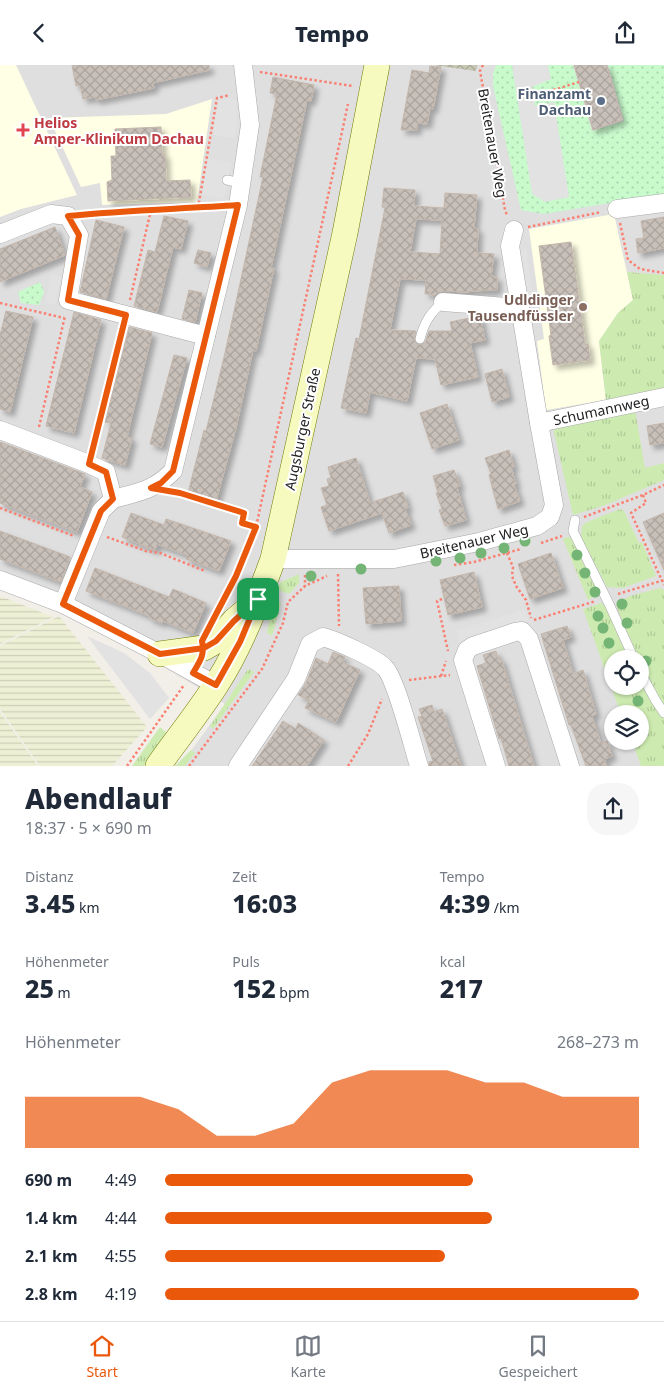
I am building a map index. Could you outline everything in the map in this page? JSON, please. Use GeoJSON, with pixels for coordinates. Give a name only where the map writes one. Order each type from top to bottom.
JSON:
{"type":"FeatureCollection","features":[{"type":"Feature","properties":{"kind":"main road","name":"Augsburger Straße"},"geometry":{"type":"LineString","coordinates":[[158,766],[216,685],[240,642],[273,559],[345,233],[377,65]]}},
{"type":"Feature","properties":{"kind":"main road"},"geometry":{"type":"LineString","coordinates":[[160,654],[204,648],[216,641],[258,599]]}},
{"type":"Feature","properties":{"kind":"street"},"geometry":{"type":"LineString","coordinates":[[63,604],[101,511],[113,499],[151,488],[161,483],[173,471],[238,205],[234,181],[246,91],[243,67]]}},
{"type":"Feature","properties":{"kind":"street"},"geometry":{"type":"LineString","coordinates":[[617,209],[664,203]]}},
{"type":"Feature","properties":{"kind":"street"},"geometry":{"type":"LineString","coordinates":[[0,235],[51,214],[68,216],[79,235],[68,300],[206,336]]}},
{"type":"Feature","properties":{"kind":"street","name":"Breitenauer Weg"},"geometry":{"type":"LineString","coordinates":[[273,559],[394,559],[479,542],[537,526],[550,517],[554,505],[510,246],[514,230]]}},
{"type":"Feature","properties":{"kind":"street"},"geometry":{"type":"LineString","coordinates":[[442,302],[520,308]]}},
{"type":"Feature","properties":{"kind":"street","name":"Schumannweg"},"geometry":{"type":"LineString","coordinates":[[539,423],[664,397]]}},
{"type":"Feature","properties":{"kind":"street"},"geometry":{"type":"LineString","coordinates":[[0,430],[106,472],[113,499]]}},
{"type":"Feature","properties":{"kind":"street"},"geometry":{"type":"LineString","coordinates":[[0,580],[63,604],[216,685]]}},
{"type":"Feature","properties":{"kind":"street"},"geometry":{"type":"LineString","coordinates":[[496,766],[463,661],[467,650],[473,646],[522,631],[529,639],[570,766]]}},
{"type":"Feature","properties":{"kind":"street"},"geometry":{"type":"LineString","coordinates":[[238,766],[296,679],[310,644],[323,637],[339,642],[385,668],[394,686],[419,766]]}},
{"type":"Feature","properties":{"kind":"lane"},"geometry":{"type":"LineString","coordinates":[[420,339],[424,324],[430,313],[442,302]]}},
{"type":"Feature","properties":{"kind":"lane"},"geometry":{"type":"LineString","coordinates":[[575,520],[573,531],[630,650]]}},
{"type":"Feature","properties":{"kind":"lane"},"geometry":{"type":"LineString","coordinates":[[649,688],[664,713]]}},
{"type":"Feature","properties":{"kind":"path","name":"Breitenauer Weg"},"geometry":{"type":"LineString","coordinates":[[483,65],[480,71],[505,210],[514,230]]}},
{"type":"Feature","properties":{"kind":"path"},"geometry":{"type":"LineString","coordinates":[[243,67],[355,86]]}},
{"type":"Feature","properties":{"kind":"path"},"geometry":{"type":"LineString","coordinates":[[352,94],[357,80]]}},
{"type":"Feature","properties":{"kind":"path"},"geometry":{"type":"LineString","coordinates":[[534,96],[579,82]]}},
{"type":"Feature","properties":{"kind":"path"},"geometry":{"type":"LineString","coordinates":[[198,208],[215,116],[216,98],[246,91]]}},
{"type":"Feature","properties":{"kind":"path"},"geometry":{"type":"LineString","coordinates":[[220,607],[236,576],[256,527],[349,102]]}},
{"type":"Feature","properties":{"kind":"path"},"geometry":{"type":"LineString","coordinates":[[68,216],[117,210],[238,205]]}},
{"type":"Feature","properties":{"kind":"path"},"geometry":{"type":"LineString","coordinates":[[514,230],[617,209],[628,260],[640,269],[664,273]]}},
{"type":"Feature","properties":{"kind":"path"},"geometry":{"type":"LineString","coordinates":[[89,464],[151,210]]}},
{"type":"Feature","properties":{"kind":"path"},"geometry":{"type":"LineString","coordinates":[[36,443],[68,300]]}},
{"type":"Feature","properties":{"kind":"path"},"geometry":{"type":"LineString","coordinates":[[0,303],[64,318]]}},
{"type":"Feature","properties":{"kind":"path"},"geometry":{"type":"LineString","coordinates":[[575,520],[643,495],[664,485]]}},
{"type":"Feature","properties":{"kind":"path"},"geometry":{"type":"LineString","coordinates":[[151,488],[180,493],[244,513],[242,523],[256,527]]}},
{"type":"Feature","properties":{"kind":"path"},"geometry":{"type":"LineString","coordinates":[[643,495],[646,503],[631,513],[664,585]]}},
{"type":"Feature","properties":{"kind":"path"},"geometry":{"type":"LineString","coordinates":[[0,507],[91,537],[160,553],[205,571]]}},
{"type":"Feature","properties":{"kind":"path"},"geometry":{"type":"LineString","coordinates":[[535,545],[573,531]]}},
{"type":"Feature","properties":{"kind":"path"},"geometry":{"type":"LineString","coordinates":[[450,566],[474,562],[528,547]]}},
{"type":"Feature","properties":{"kind":"path"},"geometry":{"type":"LineString","coordinates":[[507,553],[513,567],[512,576],[516,586],[526,600],[532,621],[663,580]]}},
{"type":"Feature","properties":{"kind":"path"},"geometry":{"type":"LineString","coordinates":[[338,574],[339,642]]}},
{"type":"Feature","properties":{"kind":"path"},"geometry":{"type":"LineString","coordinates":[[189,766],[262,669],[283,623],[288,602],[305,586],[328,575],[345,574]]}},
{"type":"Feature","properties":{"kind":"path"},"geometry":{"type":"LineString","coordinates":[[442,599],[437,601],[442,629],[447,640],[448,653]]}},
{"type":"Feature","properties":{"kind":"path"},"geometry":{"type":"LineString","coordinates":[[441,676],[447,659]]}},
{"type":"Feature","properties":{"kind":"path"},"geometry":{"type":"LineString","coordinates":[[258,667],[262,669]]}},
{"type":"Feature","properties":{"kind":"path"},"geometry":{"type":"LineString","coordinates":[[127,766],[193,673]]}},
{"type":"Feature","properties":{"kind":"path"},"geometry":{"type":"LineString","coordinates":[[348,766],[368,734],[385,691],[402,681],[467,673]]}},
{"type":"Feature","properties":{"kind":"shaded area"},"geometry":{"type":"Polygon","coordinates":[[[0,65],[664,65],[664,766],[180,766],[225,704],[128,645],[42,603],[0,585],[0,65]]]}},
{"type":"Feature","properties":{"kind":"shaded area","name":"Helios Amper-Klinikum Dachau"},"geometry":{"type":"Polygon","coordinates":[[[0,65],[16,65],[77,195],[21,209],[0,217],[0,65]]]}},
{"type":"Feature","properties":{"kind":"shaded area"},"geometry":{"type":"Polygon","coordinates":[[[433,65],[478,65],[475,71],[433,65]]]}},
{"type":"Feature","properties":{"kind":"shaded area"},"geometry":{"type":"Polygon","coordinates":[[[512,65],[548,65],[551,79],[532,87],[535,106],[554,102],[569,197],[545,202],[532,194],[512,65]]]}},
{"type":"Feature","properties":{"kind":"shaded area"},"geometry":{"type":"Polygon","coordinates":[[[219,98],[236,100],[237,120],[235,139],[213,135],[219,98]]]}},
{"type":"Feature","properties":{"kind":"shaded area"},"geometry":{"type":"Polygon","coordinates":[[[212,99],[197,202],[102,205],[100,183],[81,187],[49,118],[166,114],[212,99]]]}},
{"type":"Feature","properties":{"kind":"shaded area"},"geometry":{"type":"Polygon","coordinates":[[[208,159],[231,162],[224,199],[202,195],[208,159]]]}},
{"type":"Feature","properties":{"kind":"shaded area","name":"Udldinger Tausendfüssler"},"geometry":{"type":"Polygon","coordinates":[[[614,214],[633,300],[618,313],[599,341],[606,400],[546,410],[537,341],[544,339],[529,229],[614,214]]]}},
{"type":"Feature","properties":{"kind":"shaded area"},"geometry":{"type":"Polygon","coordinates":[[[526,248],[535,320],[525,326],[516,253],[526,248]]]}},
{"type":"Feature","properties":{"kind":"shaded area"},"geometry":{"type":"Polygon","coordinates":[[[51,275],[61,277],[55,305],[45,303],[51,275]]]}},
{"type":"Feature","properties":{"kind":"shaded area"},"geometry":{"type":"Polygon","coordinates":[[[0,596],[53,617],[0,644],[0,596]]]}},
{"type":"Feature","properties":{"kind":"shaded area"},"geometry":{"type":"Polygon","coordinates":[[[525,609],[529,621],[460,643],[456,631],[525,609]]]}},
{"type":"Feature","properties":{"kind":"shaded area"},"geometry":{"type":"Polygon","coordinates":[[[59,616],[147,727],[112,766],[40,766],[0,709],[0,646],[59,616]]]}},
{"type":"Feature","properties":{"kind":"shaded area"},"geometry":{"type":"Polygon","coordinates":[[[87,636],[124,653],[150,673],[169,698],[150,719],[87,636]]]}},
{"type":"Feature","properties":{"kind":"shaded area"},"geometry":{"type":"Polygon","coordinates":[[[0,712],[38,766],[0,766],[0,712]]]}},
{"type":"Feature","properties":{"kind":"green space"},"geometry":{"type":"Polygon","coordinates":[[[496,65],[573,65],[592,131],[624,121],[608,65],[664,65],[664,194],[544,214],[521,210],[493,86],[493,73],[496,65]]]}},
{"type":"Feature","properties":{"kind":"green space"},"geometry":{"type":"Polygon","coordinates":[[[627,272],[664,275],[664,389],[606,400],[599,341],[618,313],[633,300],[627,272]]]}},
{"type":"Feature","properties":{"kind":"green space"},"geometry":{"type":"Polygon","coordinates":[[[40,282],[44,292],[39,305],[21,303],[18,292],[40,282]]]}},
{"type":"Feature","properties":{"kind":"green space"},"geometry":{"type":"Polygon","coordinates":[[[635,410],[645,468],[664,463],[664,480],[603,506],[573,515],[553,428],[635,410]]]}},
{"type":"Feature","properties":{"kind":"green space"},"geometry":{"type":"Polygon","coordinates":[[[620,509],[624,511],[639,543],[642,542],[656,576],[623,588],[607,587],[581,537],[582,526],[587,522],[620,509]]]}},
{"type":"Feature","properties":{"kind":"green space"},"geometry":{"type":"Polygon","coordinates":[[[567,537],[572,538],[599,590],[599,594],[588,600],[563,539],[567,537]]]}},
{"type":"Feature","properties":{"kind":"green space"},"geometry":{"type":"Polygon","coordinates":[[[299,574],[299,583],[290,593],[276,589],[281,582],[299,574]]]}},
{"type":"Feature","properties":{"kind":"green space"},"geometry":{"type":"Polygon","coordinates":[[[660,588],[664,590],[664,705],[649,681],[649,650],[634,650],[616,604],[630,596],[660,588]]]}},
{"type":"Feature","properties":{"kind":"green space"},"geometry":{"type":"Polygon","coordinates":[[[273,599],[281,603],[272,636],[267,633],[273,599]]]}},
{"type":"Feature","properties":{"kind":"green space"},"geometry":{"type":"Polygon","coordinates":[[[601,603],[606,605],[629,650],[604,650],[604,667],[583,609],[601,603]]]}},
{"type":"Feature","properties":{"kind":"green space"},"geometry":{"type":"Polygon","coordinates":[[[248,669],[254,672],[213,729],[210,726],[248,669]]]}},
{"type":"Feature","properties":{"kind":"green space"},"geometry":{"type":"Polygon","coordinates":[[[649,687],[664,713],[664,766],[641,766],[635,750],[649,750],[649,705],[618,705],[614,695],[649,695],[649,687]]]}},
{"type":"Feature","properties":{"kind":"green space"},"geometry":{"type":"Polygon","coordinates":[[[160,727],[168,734],[144,766],[132,766],[160,727]]]}},
{"type":"Feature","properties":{"kind":"green space"},"geometry":{"type":"Polygon","coordinates":[[[191,750],[195,753],[185,766],[175,766],[191,750]]]}},
{"type":"Feature","properties":{"kind":"building"},"geometry":{"type":"Polygon","coordinates":[[[72,65],[209,65],[209,70],[153,83],[154,88],[96,100],[95,97],[83,99],[80,85],[76,86],[72,65]]]}},
{"type":"Feature","properties":{"kind":"building","name":"Finanzamt Dachau"},"geometry":{"type":"Polygon","coordinates":[[[574,65],[607,65],[622,120],[593,130],[574,65]]]}},
{"type":"Feature","properties":{"kind":"building"},"geometry":{"type":"Polygon","coordinates":[[[430,66],[441,67],[433,109],[430,108],[427,124],[417,123],[417,130],[401,130],[412,70],[429,73],[430,66]]]}},
{"type":"Feature","properties":{"kind":"building"},"geometry":{"type":"Polygon","coordinates":[[[273,77],[314,85],[311,101],[307,100],[271,268],[274,268],[256,351],[253,350],[236,428],[216,501],[188,493],[204,430],[206,431],[225,353],[263,177],[260,177],[277,94],[270,93],[273,77]]]}},
{"type":"Feature","properties":{"kind":"building"},"geometry":{"type":"Polygon","coordinates":[[[161,127],[166,181],[190,180],[191,197],[108,201],[107,182],[112,180],[111,156],[116,156],[115,129],[161,127]]]}},
{"type":"Feature","properties":{"kind":"building"},"geometry":{"type":"Polygon","coordinates":[[[384,188],[415,190],[414,206],[444,208],[445,193],[477,195],[474,228],[478,229],[477,253],[494,254],[491,276],[497,277],[497,290],[443,291],[432,296],[432,294],[425,294],[426,280],[400,279],[390,330],[416,331],[414,340],[418,345],[425,343],[429,331],[452,331],[450,322],[480,316],[485,340],[470,343],[478,377],[441,385],[435,359],[416,358],[407,401],[370,392],[366,413],[341,408],[356,338],[359,339],[385,208],[382,207],[384,188]],[[416,219],[410,252],[440,254],[442,220],[416,219]]]}},
{"type":"Feature","properties":{"kind":"building"},"geometry":{"type":"Polygon","coordinates":[[[164,216],[188,221],[181,249],[173,247],[157,312],[134,306],[148,250],[155,252],[164,216]]]}},
{"type":"Feature","properties":{"kind":"building"},"geometry":{"type":"Polygon","coordinates":[[[664,217],[664,248],[638,253],[636,239],[644,238],[641,221],[664,217]]]}},
{"type":"Feature","properties":{"kind":"building"},"geometry":{"type":"Polygon","coordinates":[[[96,220],[124,227],[106,299],[80,292],[96,220]]]}},
{"type":"Feature","properties":{"kind":"building"},"geometry":{"type":"Polygon","coordinates":[[[55,227],[65,255],[0,282],[0,249],[55,227]]]}},
{"type":"Feature","properties":{"kind":"building"},"geometry":{"type":"Polygon","coordinates":[[[571,242],[585,344],[588,344],[590,360],[553,365],[549,336],[551,335],[539,246],[571,242]]]}},
{"type":"Feature","properties":{"kind":"building"},"geometry":{"type":"Polygon","coordinates":[[[198,250],[211,253],[207,267],[194,263],[198,250]]]}},
{"type":"Feature","properties":{"kind":"building"},"geometry":{"type":"Polygon","coordinates":[[[189,290],[202,293],[195,322],[182,319],[189,290]]]}},
{"type":"Feature","properties":{"kind":"building"},"geometry":{"type":"Polygon","coordinates":[[[6,311],[33,317],[10,412],[0,409],[0,335],[6,311]]]}},
{"type":"Feature","properties":{"kind":"building"},"geometry":{"type":"Polygon","coordinates":[[[74,312],[101,320],[74,433],[46,426],[74,312]]]}},
{"type":"Feature","properties":{"kind":"building"},"geometry":{"type":"Polygon","coordinates":[[[129,327],[152,333],[127,437],[132,438],[125,465],[102,458],[111,423],[105,422],[129,327]]]}},
{"type":"Feature","properties":{"kind":"building"},"geometry":{"type":"Polygon","coordinates":[[[174,355],[187,358],[162,447],[150,444],[174,355]]]}},
{"type":"Feature","properties":{"kind":"building"},"geometry":{"type":"Polygon","coordinates":[[[502,369],[509,397],[492,402],[485,374],[502,369]]]}},
{"type":"Feature","properties":{"kind":"building"},"geometry":{"type":"Polygon","coordinates":[[[447,404],[459,440],[432,449],[420,413],[447,404]]]}},
{"type":"Feature","properties":{"kind":"building"},"geometry":{"type":"Polygon","coordinates":[[[664,423],[664,443],[650,445],[647,426],[664,423]]]}},
{"type":"Feature","properties":{"kind":"building"},"geometry":{"type":"Polygon","coordinates":[[[0,442],[85,474],[80,487],[92,492],[77,532],[0,503],[0,442]]]}},
{"type":"Feature","properties":{"kind":"building"},"geometry":{"type":"Polygon","coordinates":[[[509,450],[514,467],[511,467],[516,484],[514,485],[520,501],[498,509],[489,475],[491,474],[485,458],[509,450]]]}},
{"type":"Feature","properties":{"kind":"building"},"geometry":{"type":"Polygon","coordinates":[[[356,458],[370,503],[403,492],[408,508],[405,509],[411,525],[389,533],[382,513],[329,531],[321,507],[327,505],[321,488],[329,486],[327,479],[331,478],[328,467],[356,458]]]}},
{"type":"Feature","properties":{"kind":"building"},"geometry":{"type":"Polygon","coordinates":[[[454,470],[460,486],[457,487],[466,520],[445,526],[439,510],[442,509],[436,493],[438,493],[433,476],[454,470]]]}},
{"type":"Feature","properties":{"kind":"building"},"geometry":{"type":"Polygon","coordinates":[[[131,513],[164,525],[166,519],[231,541],[219,571],[186,559],[187,555],[157,544],[155,550],[122,537],[131,513]]]}},
{"type":"Feature","properties":{"kind":"building"},"geometry":{"type":"Polygon","coordinates":[[[664,513],[664,570],[643,522],[664,513]]]}},
{"type":"Feature","properties":{"kind":"building"},"geometry":{"type":"Polygon","coordinates":[[[0,531],[70,557],[61,582],[0,559],[0,531]]]}},
{"type":"Feature","properties":{"kind":"building"},"geometry":{"type":"Polygon","coordinates":[[[551,553],[563,588],[530,599],[518,564],[551,553]]]}},
{"type":"Feature","properties":{"kind":"building"},"geometry":{"type":"Polygon","coordinates":[[[95,568],[169,597],[173,589],[206,603],[193,633],[163,621],[162,623],[149,618],[150,616],[86,591],[95,568]]]}},
{"type":"Feature","properties":{"kind":"building"},"geometry":{"type":"Polygon","coordinates":[[[474,572],[482,607],[448,615],[440,580],[474,572]]]}},
{"type":"Feature","properties":{"kind":"building"},"geometry":{"type":"Polygon","coordinates":[[[399,586],[401,621],[366,624],[363,588],[399,586]]]}},
{"type":"Feature","properties":{"kind":"building"},"geometry":{"type":"Polygon","coordinates":[[[567,626],[571,637],[563,640],[573,674],[583,670],[596,714],[592,716],[601,743],[604,742],[604,750],[610,750],[612,756],[604,759],[607,766],[586,766],[571,725],[569,725],[541,634],[567,626]]]}},
{"type":"Feature","properties":{"kind":"building"},"geometry":{"type":"Polygon","coordinates":[[[496,651],[498,659],[501,658],[534,766],[509,766],[501,738],[499,739],[477,666],[486,663],[483,655],[496,651]]]}},
{"type":"Feature","properties":{"kind":"building"},"geometry":{"type":"Polygon","coordinates":[[[333,652],[345,657],[342,662],[360,670],[336,722],[305,708],[309,700],[298,695],[306,683],[316,658],[328,664],[333,652]]]}},
{"type":"Feature","properties":{"kind":"building"},"geometry":{"type":"Polygon","coordinates":[[[432,705],[434,712],[442,709],[461,766],[429,766],[429,762],[433,761],[418,717],[422,716],[419,709],[432,705]]]}},
{"type":"Feature","properties":{"kind":"building"},"geometry":{"type":"Polygon","coordinates":[[[283,721],[296,729],[298,723],[324,740],[307,766],[252,766],[283,721]]]}},
{"type":"Feature","properties":{"kind":"place","name":"Finanzamt Dachau"},"geometry":{"type":"Point","coordinates":[601,101]}},
{"type":"Feature","properties":{"kind":"place","name":"Helios Amper-Klinikum Dachau"},"geometry":{"type":"Point","coordinates":[23,130]}},
{"type":"Feature","properties":{"kind":"place","name":"Udldinger Tausendfüssler"},"geometry":{"type":"Point","coordinates":[583,307]}},
{"type":"Feature","properties":{"kind":"route"},"geometry":{"type":"LineString","coordinates":[[258,599],[216,641],[204,648],[160,654],[63,604],[101,511],[113,499],[106,472],[89,464],[126,315],[68,300],[79,235],[68,216],[117,210],[238,205],[173,471],[161,483],[151,488],[180,493],[244,513],[242,523],[256,527],[236,576],[202,641],[204,648],[203,657],[193,673],[216,685],[240,642],[258,599]]}}]}
